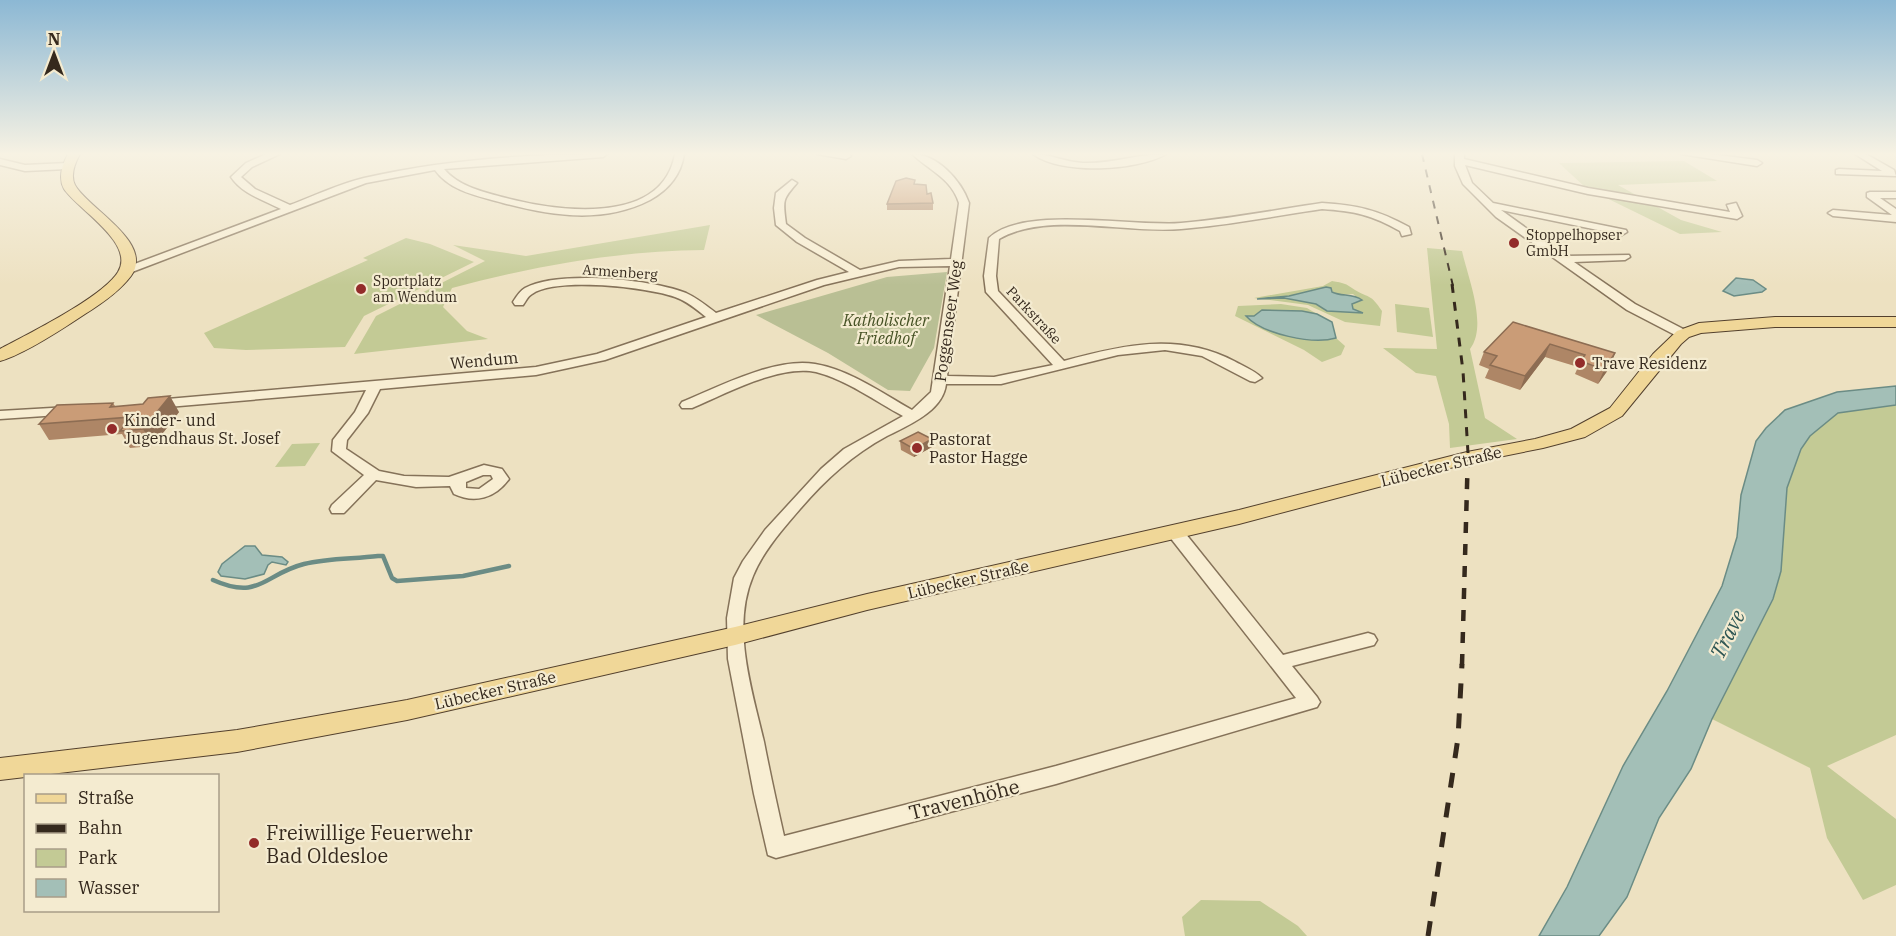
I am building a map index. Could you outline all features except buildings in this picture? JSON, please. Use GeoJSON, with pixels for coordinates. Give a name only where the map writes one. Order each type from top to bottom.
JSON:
{"type":"FeatureCollection","features":[{"type":"Feature","properties":{"kind":"main road"},"geometry":{"type":"LineString","coordinates":[[0,356],[103,296],[120,282],[128,270],[129,263],[117,234],[80,198]]}},
{"type":"Feature","properties":{"kind":"main road"},"geometry":{"type":"LineString","coordinates":[[1683,334],[1699,328],[1775,322],[1896,322]]}},
{"type":"Feature","properties":{"kind":"main road","name":"Lübecker Straße"},"geometry":{"type":"LineString","coordinates":[[0,769],[244,740],[407,710],[735,636],[867,602],[1175,532],[1467,458],[1578,433],[1616,412],[1659,358],[1683,334]]}},
{"type":"Feature","properties":{"kind":"street"},"geometry":{"type":"LineString","coordinates":[[267,198],[288,208]]}},
{"type":"Feature","properties":{"kind":"street"},"geometry":{"type":"LineString","coordinates":[[128,270],[317,198]]}},
{"type":"Feature","properties":{"kind":"street"},"geometry":{"type":"LineString","coordinates":[[496,198],[532,208],[592,213],[621,209],[648,198]]}},
{"type":"Feature","properties":{"kind":"street"},"geometry":{"type":"LineString","coordinates":[[780,198],[781,225],[801,240],[858,273]]}},
{"type":"Feature","properties":{"kind":"street","name":"Poggenseer Weg"},"geometry":{"type":"LineString","coordinates":[[735,636],[743,578],[760,547],[832,467],[847,454],[914,417],[928,406],[938,393],[957,262],[964,203],[962,198]]}},
{"type":"Feature","properties":{"kind":"street"},"geometry":{"type":"LineString","coordinates":[[1480,198],[1630,308],[1683,334]]}},
{"type":"Feature","properties":{"kind":"street"},"geometry":{"type":"LineString","coordinates":[[1628,198],[1737,216],[1732,205]]}},
{"type":"Feature","properties":{"kind":"street"},"geometry":{"type":"LineString","coordinates":[[1874,198],[1896,214]]}},
{"type":"Feature","properties":{"kind":"street"},"geometry":{"type":"LineString","coordinates":[[1486,204],[1622,232]]}},
{"type":"Feature","properties":{"kind":"street","name":"Parkstraße"},"geometry":{"type":"LineString","coordinates":[[1061,366],[992,292],[990,276],[994,238],[1006,231],[1074,221],[1147,227],[1180,226],[1329,206],[1377,214],[1405,229],[1406,234]]}},
{"type":"Feature","properties":{"kind":"street"},"geometry":{"type":"LineString","coordinates":[[1833,213],[1896,219]]}},
{"type":"Feature","properties":{"kind":"street"},"geometry":{"type":"LineString","coordinates":[[1561,259],[1625,257]]}},
{"type":"Feature","properties":{"kind":"street","name":"Wendum"},"geometry":{"type":"LineString","coordinates":[[145,405],[536,371],[600,357],[820,282],[899,264],[957,262]]}},
{"type":"Feature","properties":{"kind":"street","name":"Armenberg"},"geometry":{"type":"LineString","coordinates":[[519,302],[528,291],[550,285],[597,282],[631,285],[678,294],[694,301],[716,319]]}},
{"type":"Feature","properties":{"kind":"street"},"geometry":{"type":"LineString","coordinates":[[941,380],[1000,381],[1128,350],[1166,346],[1190,349],[1219,358],[1255,378]]}},
{"type":"Feature","properties":{"kind":"street"},"geometry":{"type":"LineString","coordinates":[[687,405],[779,370],[805,366],[834,375],[914,417]]}},
{"type":"Feature","properties":{"kind":"street"},"geometry":{"type":"LineString","coordinates":[[375,386],[361,413],[340,440],[339,451],[373,474],[412,481],[460,480]]}},
{"type":"Feature","properties":{"kind":"street"},"geometry":{"type":"LineString","coordinates":[[0,415],[88,410]]}},
{"type":"Feature","properties":{"kind":"street"},"geometry":{"type":"LineString","coordinates":[[338,509],[373,474]]}},
{"type":"Feature","properties":{"kind":"street","name":"Travenhöhe"},"geometry":{"type":"LineString","coordinates":[[735,636],[738,672],[776,848],[1056,776],[1310,702],[1175,532]]}},
{"type":"Feature","properties":{"kind":"street"},"geometry":{"type":"LineString","coordinates":[[1278,663],[1368,640]]}},
{"type":"Feature","properties":{"kind":"green space"},"geometry":{"type":"Polygon","coordinates":[[[1606,198],[1641,198],[1681,220],[1722,232],[1680,234],[1606,198]]]}},
{"type":"Feature","properties":{"kind":"green space"},"geometry":{"type":"Polygon","coordinates":[[[710,225],[704,250],[640,253],[576,261],[452,288],[443,307],[467,331],[488,339],[354,354],[376,316],[485,261],[453,245],[526,256],[710,225]]]}},
{"type":"Feature","properties":{"kind":"green space","name":"Sportplatz am Wendum"},"geometry":{"type":"Polygon","coordinates":[[[406,238],[430,244],[474,262],[364,316],[345,347],[246,350],[214,348],[204,333],[368,260],[363,258],[406,238]]]}},
{"type":"Feature","properties":{"kind":"green space"},"geometry":{"type":"Polygon","coordinates":[[[1427,248],[1462,251],[1477,315],[1475,339],[1470,349],[1485,418],[1517,439],[1450,448],[1449,424],[1436,376],[1416,373],[1383,348],[1437,349],[1427,248]]]}},
{"type":"Feature","properties":{"kind":"green space","name":"Katholischer Friedhof"},"geometry":{"type":"Polygon","coordinates":[[[947,272],[934,348],[910,391],[888,390],[828,353],[756,315],[887,277],[947,272]]]}},
{"type":"Feature","properties":{"kind":"green space"},"geometry":{"type":"Polygon","coordinates":[[[1332,281],[1342,283],[1372,299],[1382,311],[1380,326],[1345,322],[1308,305],[1254,298],[1323,286],[1332,281]],[[1326,287],[1289,296],[1266,298],[1284,298],[1316,304],[1327,311],[1361,313],[1353,309],[1352,303],[1361,301],[1353,294],[1338,295],[1326,287]]]}},
{"type":"Feature","properties":{"kind":"green space"},"geometry":{"type":"Polygon","coordinates":[[[1281,304],[1307,308],[1317,314],[1262,310],[1254,316],[1246,316],[1330,340],[1336,338],[1345,346],[1341,355],[1322,362],[1304,350],[1235,316],[1238,306],[1281,304]]]}},
{"type":"Feature","properties":{"kind":"green space"},"geometry":{"type":"Polygon","coordinates":[[[1395,304],[1429,308],[1433,337],[1397,332],[1395,304]]]}},
{"type":"Feature","properties":{"kind":"green space"},"geometry":{"type":"Polygon","coordinates":[[[1896,405],[1896,735],[1827,766],[1896,819],[1896,885],[1863,900],[1827,838],[1810,768],[1712,719],[1773,600],[1781,571],[1787,488],[1801,449],[1810,436],[1838,413],[1896,405]]]}},
{"type":"Feature","properties":{"kind":"green space"},"geometry":{"type":"Polygon","coordinates":[[[320,443],[305,466],[275,467],[292,444],[320,443]]]}},
{"type":"Feature","properties":{"kind":"green space"},"geometry":{"type":"Polygon","coordinates":[[[1201,900],[1260,901],[1298,926],[1307,936],[1185,936],[1182,917],[1201,900]]]}},
{"type":"Feature","properties":{"kind":"water"},"geometry":{"type":"Polygon","coordinates":[[[1736,278],[1753,280],[1766,289],[1762,292],[1734,296],[1723,291],[1736,278]]]}},
{"type":"Feature","properties":{"kind":"water"},"geometry":{"type":"Polygon","coordinates":[[[1326,287],[1331,288],[1332,292],[1354,296],[1362,300],[1352,304],[1353,309],[1363,313],[1327,311],[1316,304],[1284,298],[1257,299],[1289,296],[1326,287]]]}},
{"type":"Feature","properties":{"kind":"water"},"geometry":{"type":"Polygon","coordinates":[[[1262,310],[1302,311],[1317,314],[1332,322],[1336,338],[1314,340],[1275,333],[1246,316],[1254,316],[1262,310]]]}},
{"type":"Feature","properties":{"kind":"water","name":"Trave"},"geometry":{"type":"Polygon","coordinates":[[[1896,386],[1896,405],[1838,413],[1810,436],[1801,449],[1787,488],[1781,571],[1773,599],[1712,719],[1691,769],[1659,818],[1627,897],[1599,936],[1539,936],[1567,887],[1623,766],[1667,691],[1722,586],[1737,537],[1741,495],[1756,441],[1785,410],[1837,392],[1896,386]]]}},
{"type":"Feature","properties":{"kind":"water"},"geometry":{"type":"Polygon","coordinates":[[[245,546],[255,546],[262,555],[282,557],[288,562],[286,565],[272,562],[264,574],[245,579],[221,576],[218,572],[222,564],[245,546]]]}},
{"type":"Feature","properties":{"kind":"waterway"},"geometry":{"type":"LineString","coordinates":[[213,580],[229,586],[252,587],[304,564],[378,556],[383,556],[392,578],[397,581],[463,576],[509,566]]}},
{"type":"Feature","properties":{"kind":"railway"},"geometry":{"type":"LineString","coordinates":[[1432,198],[1453,286]]}},
{"type":"Feature","properties":{"kind":"railway"},"geometry":{"type":"LineString","coordinates":[[1452,284],[1463,371],[1468,452]]}},
{"type":"Feature","properties":{"kind":"railway"},"geometry":{"type":"LineString","coordinates":[[1462,665],[1468,452]]}},
{"type":"Feature","properties":{"kind":"railway"},"geometry":{"type":"LineString","coordinates":[[1428,936],[1458,738],[1462,664]]}},
{"type":"Feature","properties":{"kind":"place","name":"Stoppelhopser GmbH"},"geometry":{"type":"Point","coordinates":[1514,243]}},
{"type":"Feature","properties":{"kind":"place","name":"Sportplatz am Wendum"},"geometry":{"type":"Point","coordinates":[361,289]}},
{"type":"Feature","properties":{"kind":"place","name":"Trave Residenz"},"geometry":{"type":"Point","coordinates":[1580,363]}},
{"type":"Feature","properties":{"kind":"place","name":"Kinder- und Jugendhaus St. Josef"},"geometry":{"type":"Point","coordinates":[112,429]}},
{"type":"Feature","properties":{"kind":"place","name":"Pastorat Pastor Hagge"},"geometry":{"type":"Point","coordinates":[917,448]}},
{"type":"Feature","properties":{"kind":"place","name":"Freiwillige Feuerwehr Bad Oldesloe"},"geometry":{"type":"Point","coordinates":[254,843]}}]}
